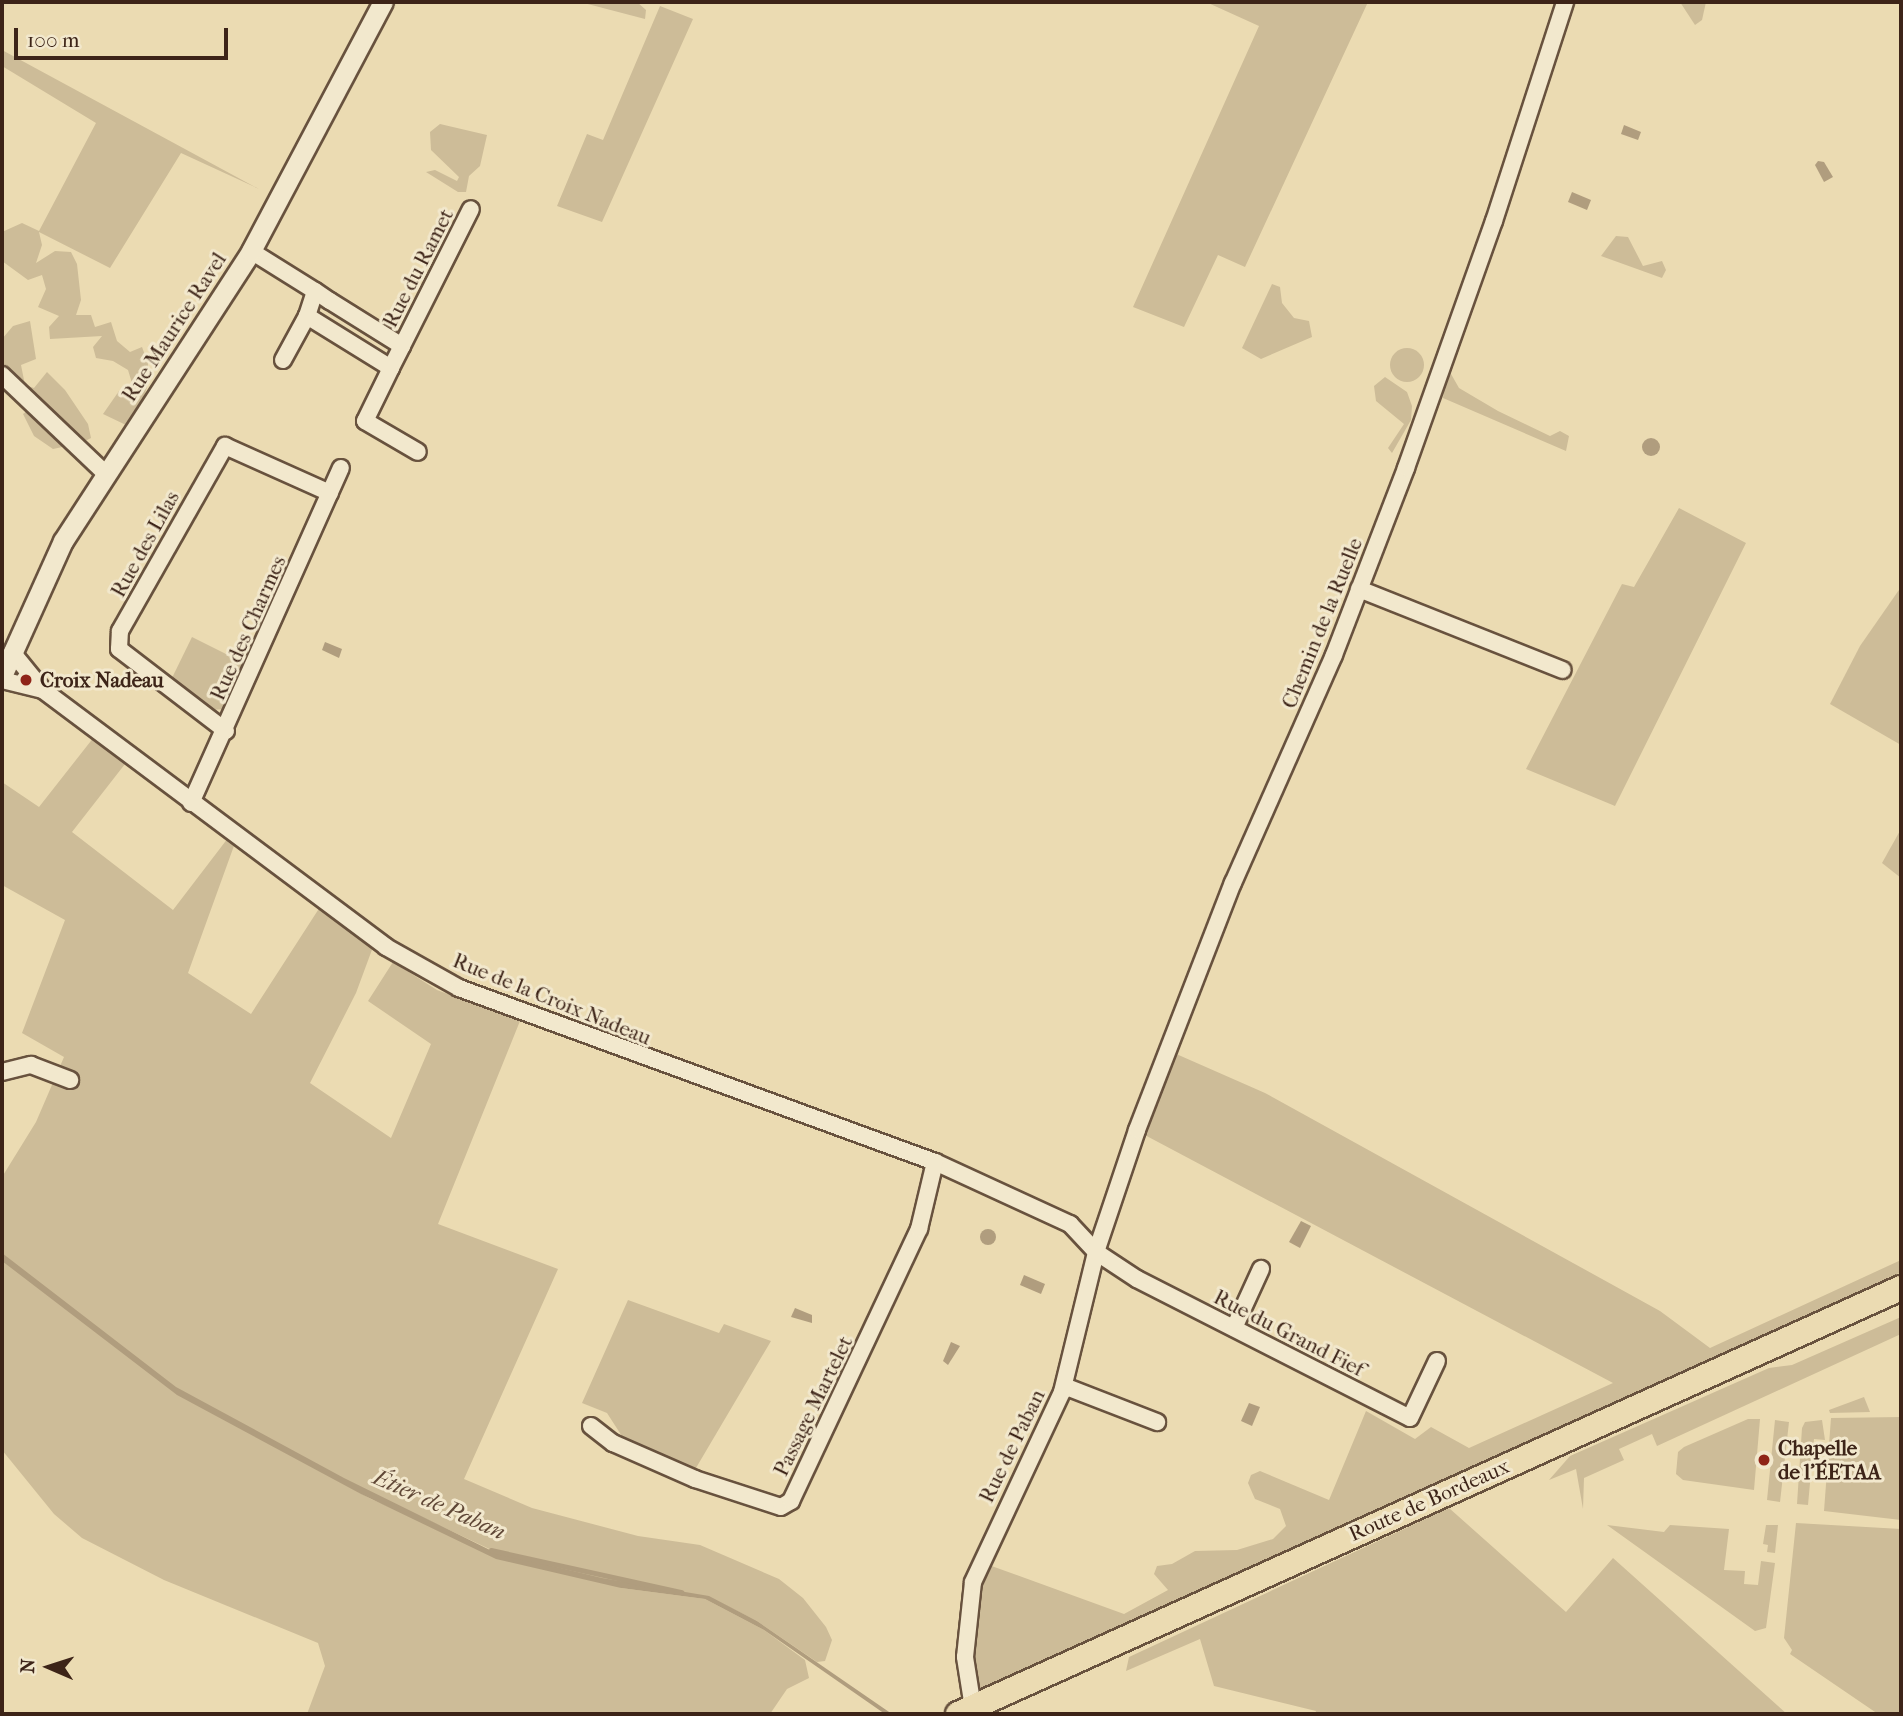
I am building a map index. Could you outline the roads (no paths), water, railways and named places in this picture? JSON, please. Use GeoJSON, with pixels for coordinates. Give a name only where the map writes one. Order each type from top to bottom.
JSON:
{"type":"FeatureCollection","features":[{"type":"Feature","properties":{"kind":"main road","name":"Route de Bordeaux"},"geometry":{"type":"LineString","coordinates":[[969,1712],[1901,1288]]}},
{"type":"Feature","properties":{"kind":"street","name":"Rue Maurice Ravel"},"geometry":{"type":"LineString","coordinates":[[2,678],[63,541],[104,472],[251,251],[383,2]]}},
{"type":"Feature","properties":{"kind":"street","name":"Chemin de la Ruelle"},"geometry":{"type":"LineString","coordinates":[[1096,1252],[1141,1119],[1223,908],[1359,589],[1494,221],[1565,2]]}},
{"type":"Feature","properties":{"kind":"street","name":"Rue du Ramet"},"geometry":{"type":"LineString","coordinates":[[418,452],[365,421],[471,209]]}},
{"type":"Feature","properties":{"kind":"street","name":"Rue du Ramet"},"geometry":{"type":"LineString","coordinates":[[251,251],[402,346]]}},
{"type":"Feature","properties":{"kind":"street"},"geometry":{"type":"LineString","coordinates":[[283,360],[307,316],[315,291]]}},
{"type":"Feature","properties":{"kind":"street"},"geometry":{"type":"LineString","coordinates":[[307,316],[391,368]]}},
{"type":"Feature","properties":{"kind":"street"},"geometry":{"type":"LineString","coordinates":[[2,375],[104,472]]}},
{"type":"Feature","properties":{"kind":"street","name":"Rue des Lilas"},"geometry":{"type":"LineString","coordinates":[[226,731],[120,649],[120,631],[225,446],[330,494]]}},
{"type":"Feature","properties":{"kind":"street","name":"Rue des Charmes"},"geometry":{"type":"LineString","coordinates":[[191,803],[226,731],[341,468]]}},
{"type":"Feature","properties":{"kind":"street"},"geometry":{"type":"LineString","coordinates":[[1359,589],[1563,670]]}},
{"type":"Feature","properties":{"kind":"street"},"geometry":{"type":"LineString","coordinates":[[12,652],[43,690]]}},
{"type":"Feature","properties":{"kind":"street"},"geometry":{"type":"LineString","coordinates":[[2,678],[43,690]]}},
{"type":"Feature","properties":{"kind":"street","name":"Rue de la Croix Nadeau"},"geometry":{"type":"LineString","coordinates":[[43,690],[386,947],[459,989],[935,1162],[1070,1224],[1096,1252]]}},
{"type":"Feature","properties":{"kind":"street"},"geometry":{"type":"LineString","coordinates":[[2,1072],[31,1065],[70,1080]]}},
{"type":"Feature","properties":{"kind":"street","name":"Passage Martelet"},"geometry":{"type":"LineString","coordinates":[[591,1426],[613,1443],[695,1479],[780,1507],[791,1501],[919,1229],[935,1162]]}},
{"type":"Feature","properties":{"kind":"street","name":"Rue du Grand Fief"},"geometry":{"type":"LineString","coordinates":[[1096,1252],[1136,1279],[1410,1418],[1437,1361]]}},
{"type":"Feature","properties":{"kind":"street","name":"Rue de Paban"},"geometry":{"type":"LineString","coordinates":[[969,1712],[965,1657],[973,1582],[1063,1386],[1096,1252]]}},
{"type":"Feature","properties":{"kind":"street"},"geometry":{"type":"LineString","coordinates":[[1234,1328],[1262,1269]]}},
{"type":"Feature","properties":{"kind":"street"},"geometry":{"type":"LineString","coordinates":[[1063,1386],[1157,1423]]}},
{"type":"Feature","properties":{"kind":"waterway","name":"Étier de Paban"},"geometry":{"type":"LineString","coordinates":[[491,1550],[681,1592]]}},
{"type":"Feature","properties":{"kind":"place","name":"Croix Nadeau"},"geometry":{"type":"Point","coordinates":[26,680]}},
{"type":"Feature","properties":{"kind":"place","name":"Chapelle de l'ÉETAA"},"geometry":{"type":"Point","coordinates":[1764,1460]}}]}
